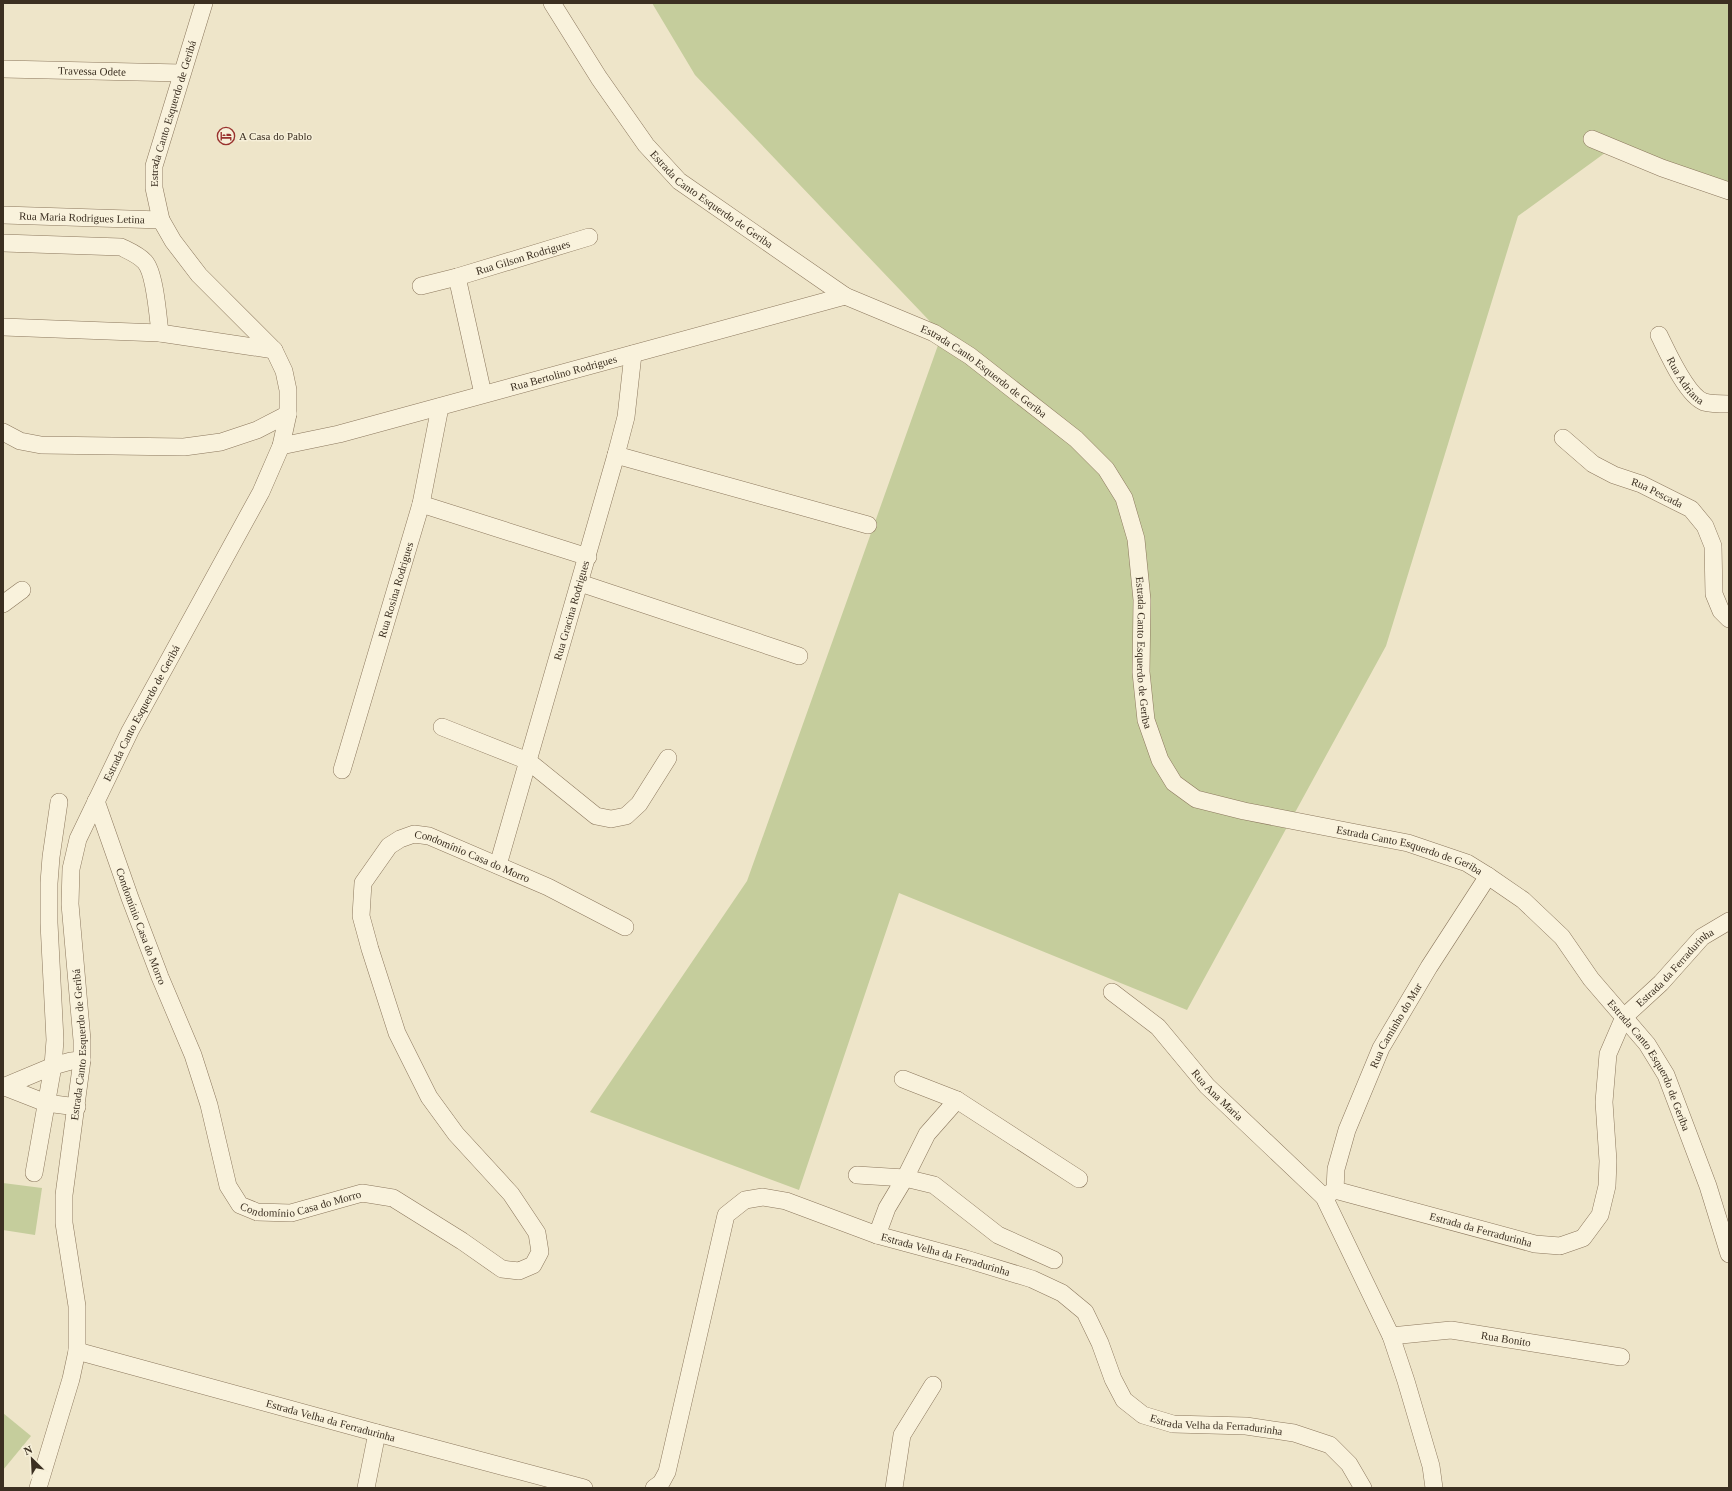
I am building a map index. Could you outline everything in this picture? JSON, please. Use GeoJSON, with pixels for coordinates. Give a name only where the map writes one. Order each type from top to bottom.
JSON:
{"type":"FeatureCollection","features":[{"type":"Feature","properties":{"kind":"street","name":"Estrada Canto Esquerdo de Geribá"},"geometry":{"type":"LineString","coordinates":[[38,1488],[71,1379],[77,1351],[77,1306],[64,1223],[64,1195],[82,1060],[82,1040],[70,904],[71,869],[78,839],[130,731],[261,492],[281,446],[288,414],[288,390],[284,371],[274,350],[199,275],[173,241],[161,220],[154,188],[154,166],[204,3]]}},
{"type":"Feature","properties":{"kind":"street","name":"Estrada Canto Esquerdo de Geriba"},"geometry":{"type":"LineString","coordinates":[[552,3],[599,78],[646,146],[679,181],[845,296],[934,333],[970,356],[1076,438],[1106,469],[1124,498],[1136,539],[1142,600],[1141,672],[1146,720],[1160,760],[1174,783],[1196,799],[1244,811],[1408,843],[1467,863],[1523,900],[1562,936],[1591,979],[1647,1044],[1666,1075],[1708,1186],[1729,1254]]}},
{"type":"Feature","properties":{"kind":"street","name":"Travessa Odete"},"geometry":{"type":"LineString","coordinates":[[3,69],[182,73]]}},
{"type":"Feature","properties":{"kind":"street"},"geometry":{"type":"LineString","coordinates":[[1592,140],[1662,168],[1729,190]]}},
{"type":"Feature","properties":{"kind":"street","name":"Rua Maria Rodrigues Letina"},"geometry":{"type":"LineString","coordinates":[[3,215],[161,220]]}},
{"type":"Feature","properties":{"kind":"street","name":"Rua Gilson Rodrigues"},"geometry":{"type":"LineString","coordinates":[[421,286],[457,277],[589,237]]}},
{"type":"Feature","properties":{"kind":"street"},"geometry":{"type":"LineString","coordinates":[[3,243],[121,247],[135,254],[146,263],[152,279],[160,333]]}},
{"type":"Feature","properties":{"kind":"street"},"geometry":{"type":"LineString","coordinates":[[457,277],[483,394]]}},
{"type":"Feature","properties":{"kind":"street","name":"Rua Bertolino Rodrigues"},"geometry":{"type":"LineString","coordinates":[[281,446],[339,434],[845,296]]}},
{"type":"Feature","properties":{"kind":"street"},"geometry":{"type":"LineString","coordinates":[[3,327],[160,333],[274,350]]}},
{"type":"Feature","properties":{"kind":"street","name":"Rua Adriana"},"geometry":{"type":"LineString","coordinates":[[1658,335],[1675,369],[1688,388],[1703,402],[1729,404]]}},
{"type":"Feature","properties":{"kind":"street","name":"Rua Gracina Rodrigues"},"geometry":{"type":"LineString","coordinates":[[498,865],[588,557],[616,455],[626,417],[634,354]]}},
{"type":"Feature","properties":{"kind":"street","name":"Rua Rosina Rodrigues"},"geometry":{"type":"LineString","coordinates":[[342,770],[421,504],[440,407]]}},
{"type":"Feature","properties":{"kind":"street"},"geometry":{"type":"LineString","coordinates":[[3,432],[20,440],[41,445],[184,447],[221,442],[257,430],[288,414]]}},
{"type":"Feature","properties":{"kind":"street","name":"Rua Pescada"},"geometry":{"type":"LineString","coordinates":[[1563,438],[1600,468],[1614,475],[1641,484],[1691,509],[1705,526],[1713,546],[1714,594],[1721,611],[1729,619]]}},
{"type":"Feature","properties":{"kind":"street"},"geometry":{"type":"LineString","coordinates":[[616,455],[868,525]]}},
{"type":"Feature","properties":{"kind":"street"},"geometry":{"type":"LineString","coordinates":[[421,504],[588,557]]}},
{"type":"Feature","properties":{"kind":"street"},"geometry":{"type":"LineString","coordinates":[[580,583],[799,656]]}},
{"type":"Feature","properties":{"kind":"street"},"geometry":{"type":"LineString","coordinates":[[3,604],[22,590]]}},
{"type":"Feature","properties":{"kind":"street"},"geometry":{"type":"LineString","coordinates":[[442,728],[528,761],[596,816],[611,819],[626,816],[639,804],[668,758]]}},
{"type":"Feature","properties":{"kind":"street","name":"Condomínio Casa do Morro"},"geometry":{"type":"LineString","coordinates":[[96,801],[130,898],[193,1055],[209,1105],[228,1186],[240,1205],[257,1212],[291,1213],[362,1193],[393,1198],[462,1241],[502,1270],[519,1271],[533,1265],[540,1252],[537,1233],[511,1194],[456,1134],[429,1097],[397,1033],[361,916],[363,883],[389,846],[400,839],[414,834],[428,836],[548,887],[625,927]]}},
{"type":"Feature","properties":{"kind":"street"},"geometry":{"type":"LineString","coordinates":[[34,1173],[53,1066],[55,1040],[49,923],[49,883],[51,857],[59,802]]}},
{"type":"Feature","properties":{"kind":"street","name":"Rua Caminho do Mar"},"geometry":{"type":"LineString","coordinates":[[1330,1194],[1347,1130],[1381,1048],[1429,968],[1488,876]]}},
{"type":"Feature","properties":{"kind":"street"},"geometry":{"type":"LineString","coordinates":[[1702,937],[1729,921]]}},
{"type":"Feature","properties":{"kind":"street","name":"Estrada da Ferradurinha"},"geometry":{"type":"LineString","coordinates":[[1330,1194],[1535,1244],[1560,1246],[1583,1238],[1600,1215],[1607,1186],[1608,1161],[1604,1102],[1608,1054],[1624,1017],[1661,983],[1702,937],[1729,933]]}},
{"type":"Feature","properties":{"kind":"street","name":"Rua Ana Maria"},"geometry":{"type":"LineString","coordinates":[[1112,992],[1158,1028],[1207,1086],[1330,1194]]}},
{"type":"Feature","properties":{"kind":"street"},"geometry":{"type":"LineString","coordinates":[[4,1087],[53,1066],[71,1061],[82,1060]]}},
{"type":"Feature","properties":{"kind":"street"},"geometry":{"type":"LineString","coordinates":[[903,1079],[957,1100],[1079,1179]]}},
{"type":"Feature","properties":{"kind":"street"},"geometry":{"type":"LineString","coordinates":[[4,1087],[46,1102],[76,1107]]}},
{"type":"Feature","properties":{"kind":"street"},"geometry":{"type":"LineString","coordinates":[[877,1235],[887,1208],[905,1178],[927,1134],[957,1100]]}},
{"type":"Feature","properties":{"kind":"street"},"geometry":{"type":"LineString","coordinates":[[857,1175],[905,1178],[934,1185],[998,1235],[1054,1260]]}},
{"type":"Feature","properties":{"kind":"street"},"geometry":{"type":"LineString","coordinates":[[1708,1186],[1729,1222]]}},
{"type":"Feature","properties":{"kind":"street"},"geometry":{"type":"LineString","coordinates":[[1330,1194],[1391,1336],[1431,1466],[1434,1488]]}},
{"type":"Feature","properties":{"kind":"street","name":"Estrada Velha da Ferradurinha"},"geometry":{"type":"LineString","coordinates":[[654,1488],[660,1483],[667,1472],[726,1215],[745,1200],[763,1197],[786,1201],[877,1235],[1017,1274],[1032,1279],[1062,1293],[1085,1312],[1100,1343],[1113,1379],[1124,1400],[1143,1415],[1173,1424],[1246,1426],[1294,1433],[1330,1445],[1349,1464],[1363,1488]]}},
{"type":"Feature","properties":{"kind":"street","name":"Rua Bonito"},"geometry":{"type":"LineString","coordinates":[[1391,1336],[1451,1330],[1621,1357]]}},
{"type":"Feature","properties":{"kind":"street","name":"Estrada Velha da Ferradurinha"},"geometry":{"type":"LineString","coordinates":[[77,1351],[584,1488]]}},
{"type":"Feature","properties":{"kind":"street"},"geometry":{"type":"LineString","coordinates":[[894,1488],[902,1435],[933,1385]]}},
{"type":"Feature","properties":{"kind":"street"},"geometry":{"type":"LineString","coordinates":[[366,1488],[377,1433]]}},
{"type":"Feature","properties":{"kind":"green space"},"geometry":{"type":"Polygon","coordinates":[[[652,3],[1729,3],[1729,196],[1609,150],[1518,216],[1386,646],[1187,1010],[899,893],[799,1190],[590,1112],[747,881],[942,334],[695,75],[652,3]]]}},
{"type":"Feature","properties":{"kind":"green space"},"geometry":{"type":"Polygon","coordinates":[[[3,1183],[42,1188],[35,1235],[3,1230],[3,1183]]]}},
{"type":"Feature","properties":{"kind":"green space"},"geometry":{"type":"Polygon","coordinates":[[[3,1413],[31,1436],[3,1470],[3,1413]]]}},
{"type":"Feature","properties":{"kind":"place","name":"A Casa do Pablo"},"geometry":{"type":"Point","coordinates":[226,136]}}]}
